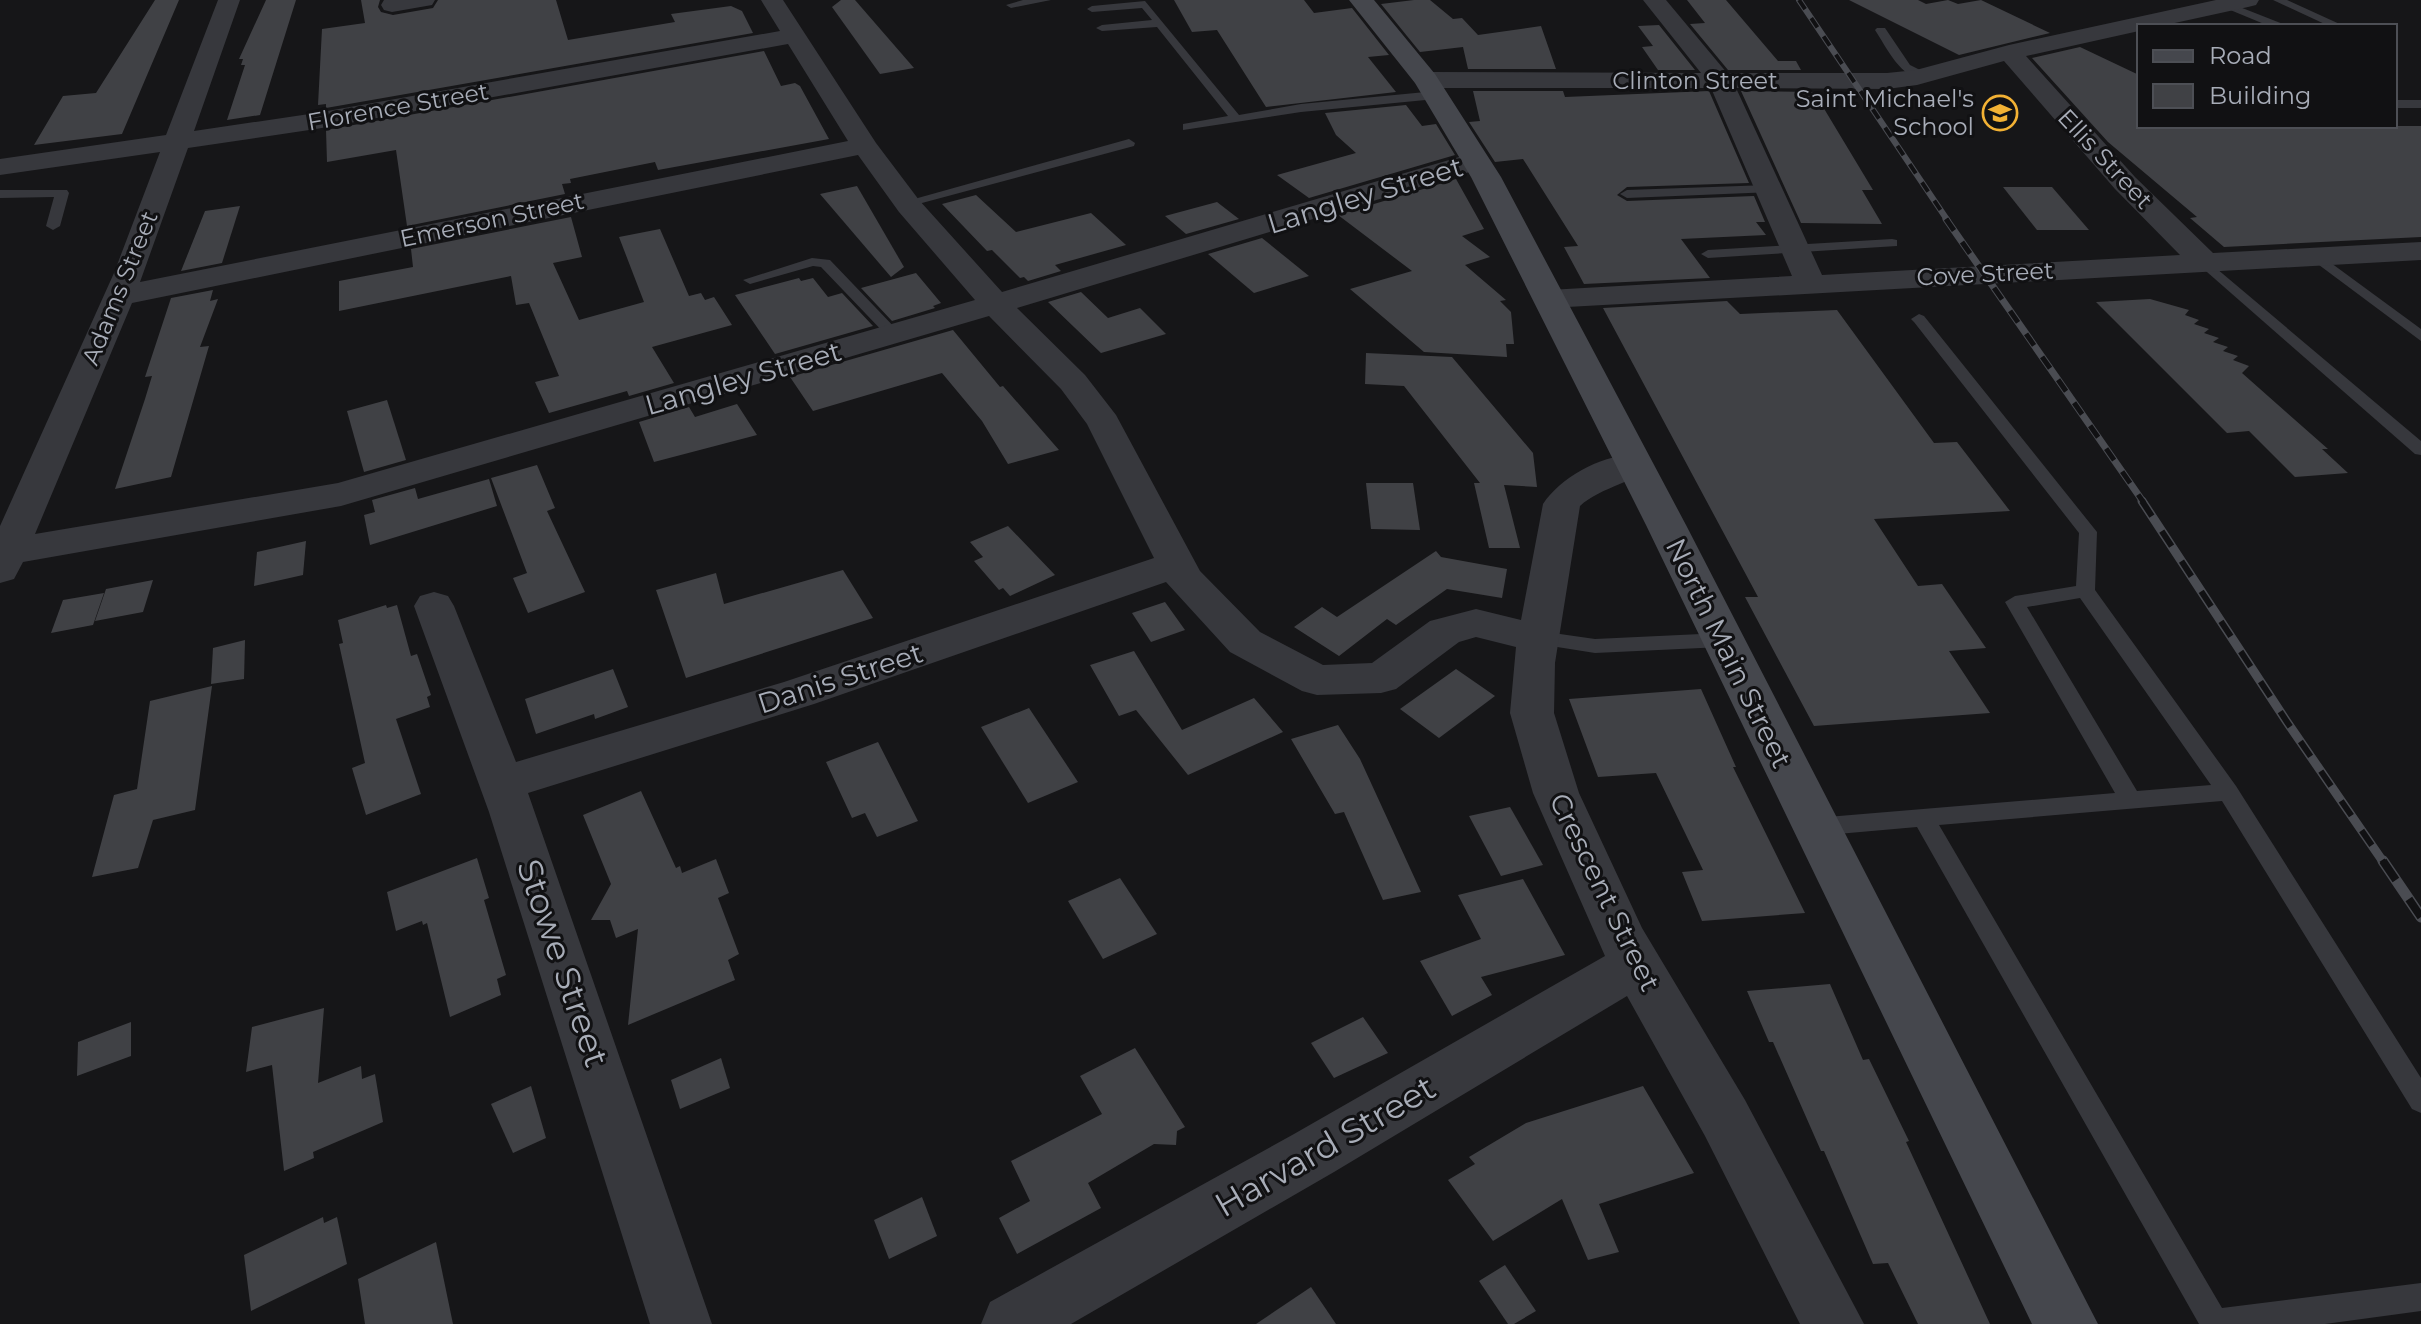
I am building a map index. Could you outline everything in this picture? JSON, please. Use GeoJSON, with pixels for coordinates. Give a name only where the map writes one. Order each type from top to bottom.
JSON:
{"type":"FeatureCollection","features":[{"type":"Feature","properties":{"kind":"main road","name":"North Main Street"},"geometry":{"type":"LineString","coordinates":[[1361,0],[1431,87],[1476,161],[1634,465],[2066,1324]]}},
{"type":"Feature","properties":{"kind":"street","name":"Adams Street"},"geometry":{"type":"LineString","coordinates":[[3,559],[119,296],[229,0]]}},
{"type":"Feature","properties":{"kind":"street"},"geometry":{"type":"LineString","coordinates":[[392,5],[424,0]]}},
{"type":"Feature","properties":{"kind":"street"},"geometry":{"type":"LineString","coordinates":[[772,0],[865,146],[907,203],[995,304],[1073,382],[1104,422],[1184,578],[1245,642],[1317,680],[1381,678],[1445,631],[1476,623],[1539,638]]}},
{"type":"Feature","properties":{"kind":"street"},"geometry":{"type":"LineString","coordinates":[[1654,0],[1720,81],[1810,283]]}},
{"type":"Feature","properties":{"kind":"street","name":"Clinton Street"},"geometry":{"type":"LineString","coordinates":[[2137,24],[2238,2]]}},
{"type":"Feature","properties":{"kind":"street","name":"Clinton Street"},"geometry":{"type":"LineString","coordinates":[[1431,87],[1887,81],[1922,76],[2009,52],[2137,24]]}},
{"type":"Feature","properties":{"kind":"street","name":"Florence Street"},"geometry":{"type":"LineString","coordinates":[[0,167],[331,119],[793,36]]}},
{"type":"Feature","properties":{"kind":"street","name":"Ellis Street"},"geometry":{"type":"LineString","coordinates":[[2009,52],[2125,183],[2204,262]]}},
{"type":"Feature","properties":{"kind":"street","name":"Emerson Street"},"geometry":{"type":"LineString","coordinates":[[119,296],[865,146]]}},
{"type":"Feature","properties":{"kind":"street","name":"Langley Street"},"geometry":{"type":"LineString","coordinates":[[3,559],[341,494],[1476,161]]}},
{"type":"Feature","properties":{"kind":"street","name":"Cove Street"},"geometry":{"type":"LineString","coordinates":[[1549,299],[2421,251]]}},
{"type":"Feature","properties":{"kind":"street","name":"Crescent Street"},"geometry":{"type":"LineString","coordinates":[[1634,465],[1584,485],[1562,504],[1539,638],[1532,713],[1556,793],[1622,940],[1725,1118],[1833,1324]]}},
{"type":"Feature","properties":{"kind":"street","name":"Danis Street"},"geometry":{"type":"LineString","coordinates":[[501,784],[799,693],[1177,564]]}},
{"type":"Feature","properties":{"kind":"street","name":"Stowe Street"},"geometry":{"type":"LineString","coordinates":[[434,606],[501,784],[681,1324]]}},
{"type":"Feature","properties":{"kind":"street","name":"Harvard Street"},"geometry":{"type":"LineString","coordinates":[[1012,1324],[1314,1153],[1636,964]]}},
{"type":"Feature","properties":{"kind":"lane"},"geometry":{"type":"LineString","coordinates":[[1011,5],[1046,0]]}},
{"type":"Feature","properties":{"kind":"lane"},"geometry":{"type":"LineString","coordinates":[[2278,0],[2333,24]]}},
{"type":"Feature","properties":{"kind":"lane"},"geometry":{"type":"LineString","coordinates":[[2238,2],[2276,24]]}},
{"type":"Feature","properties":{"kind":"lane"},"geometry":{"type":"LineString","coordinates":[[1092,9],[1145,4],[1215,88],[1236,119]]}},
{"type":"Feature","properties":{"kind":"lane"},"geometry":{"type":"LineString","coordinates":[[1102,28],[1160,23]]}},
{"type":"Feature","properties":{"kind":"lane"},"geometry":{"type":"LineString","coordinates":[[1881,30],[1906,67],[1922,76]]}},
{"type":"Feature","properties":{"kind":"lane"},"geometry":{"type":"LineString","coordinates":[[1187,127],[1431,87]]}},
{"type":"Feature","properties":{"kind":"lane"},"geometry":{"type":"LineString","coordinates":[[2397,104],[2421,104]]}},
{"type":"Feature","properties":{"kind":"lane"},"geometry":{"type":"LineString","coordinates":[[907,203],[1129,143]]}},
{"type":"Feature","properties":{"kind":"lane"},"geometry":{"type":"LineString","coordinates":[[1627,194],[1768,189]]}},
{"type":"Feature","properties":{"kind":"lane"},"geometry":{"type":"LineString","coordinates":[[0,194],[62,193],[53,226]]}},
{"type":"Feature","properties":{"kind":"lane"},"geometry":{"type":"LineString","coordinates":[[1708,254],[1892,243]]}},
{"type":"Feature","properties":{"kind":"lane"},"geometry":{"type":"LineString","coordinates":[[2316,256],[2421,336]]}},
{"type":"Feature","properties":{"kind":"lane"},"geometry":{"type":"LineString","coordinates":[[750,280],[812,262],[825,263],[893,334]]}},
{"type":"Feature","properties":{"kind":"lane"},"geometry":{"type":"LineString","coordinates":[[2204,262],[2421,450]]}},
{"type":"Feature","properties":{"kind":"lane"},"geometry":{"type":"LineString","coordinates":[[1919,319],[2088,532],[2085,591],[2228,792],[2421,1101]]}},
{"type":"Feature","properties":{"kind":"lane"},"geometry":{"type":"LineString","coordinates":[[2085,591],[2015,602],[2131,801]]}},
{"type":"Feature","properties":{"kind":"lane"},"geometry":{"type":"LineString","coordinates":[[1539,638],[1595,646],[1722,640]]}},
{"type":"Feature","properties":{"kind":"lane"},"geometry":{"type":"LineString","coordinates":[[1815,827],[2228,792]]}},
{"type":"Feature","properties":{"kind":"lane"},"geometry":{"type":"LineString","coordinates":[[1923,818],[2215,1324],[2421,1297]]}},
{"type":"Feature","properties":{"kind":"building"},"geometry":{"type":"Polygon","coordinates":[[[155,0],[179,0],[122,134],[34,145],[63,96],[96,93],[155,0]]]}},
{"type":"Feature","properties":{"kind":"building"},"geometry":{"type":"Polygon","coordinates":[[[266,0],[296,0],[260,115],[227,120],[245,65],[241,65],[243,59],[239,59],[266,0]]]}},
{"type":"Feature","properties":{"kind":"building"},"geometry":{"type":"Polygon","coordinates":[[[361,0],[380,0],[378,7],[381,12],[393,15],[433,8],[438,0],[556,0],[568,40],[675,22],[671,14],[731,6],[742,11],[753,33],[326,108],[326,104],[318,105],[322,29],[365,23],[361,0]]]}},
{"type":"Feature","properties":{"kind":"building"},"geometry":{"type":"Polygon","coordinates":[[[841,0],[855,0],[914,68],[880,74],[832,7],[841,0]]]}},
{"type":"Feature","properties":{"kind":"building"},"geometry":{"type":"Polygon","coordinates":[[[1174,0],[1304,0],[1314,13],[1352,8],[1389,55],[1368,57],[1396,92],[1266,107],[1217,30],[1192,32],[1174,0]]]}},
{"type":"Feature","properties":{"kind":"building"},"geometry":{"type":"Polygon","coordinates":[[[1430,0],[1453,19],[1462,18],[1478,35],[1541,26],[1556,69],[1468,69],[1463,47],[1420,52],[1381,4],[1430,0]]]}},
{"type":"Feature","properties":{"kind":"building"},"geometry":{"type":"Polygon","coordinates":[[[1687,0],[1726,0],[1778,61],[1796,61],[1801,70],[1728,70],[1690,24],[1705,23],[1687,0]]]}},
{"type":"Feature","properties":{"kind":"building"},"geometry":{"type":"Polygon","coordinates":[[[1849,0],[1918,0],[1926,4],[1948,0],[1958,4],[1981,0],[2050,33],[1959,55],[1849,0]]]}},
{"type":"Feature","properties":{"kind":"building"},"geometry":{"type":"Polygon","coordinates":[[[1659,25],[1695,70],[1658,70],[1642,47],[1653,46],[1638,26],[1659,25]]]}},
{"type":"Feature","properties":{"kind":"building"},"geometry":{"type":"Polygon","coordinates":[[[2080,47],[2137,74],[2137,128],[2421,126],[2421,237],[2224,247],[2190,218],[2197,217],[2108,142],[2032,58],[2080,47]]]}},
{"type":"Feature","properties":{"kind":"building"},"geometry":{"type":"Polygon","coordinates":[[[764,51],[781,86],[795,83],[800,86],[829,139],[658,170],[655,162],[570,179],[571,183],[562,184],[565,194],[407,226],[396,150],[327,162],[326,130],[764,51]]]}},
{"type":"Feature","properties":{"kind":"building"},"geometry":{"type":"Polygon","coordinates":[[[1473,91],[1563,91],[1565,97],[1709,91],[1749,183],[1627,187],[1617,195],[1627,201],[1754,196],[1765,222],[1756,222],[1766,235],[1681,239],[1710,278],[1584,284],[1564,247],[1578,246],[1523,159],[1495,162],[1469,122],[1480,121],[1473,91]]]}},
{"type":"Feature","properties":{"kind":"building"},"geometry":{"type":"Polygon","coordinates":[[[1741,91],[1814,92],[1873,190],[1862,190],[1882,224],[1801,223],[1741,91]]]}},
{"type":"Feature","properties":{"kind":"building"},"geometry":{"type":"Polygon","coordinates":[[[1406,105],[1422,126],[1436,124],[1455,155],[1309,198],[1277,175],[1356,153],[1336,135],[1325,113],[1406,105]]]}},
{"type":"Feature","properties":{"kind":"building"},"geometry":{"type":"Polygon","coordinates":[[[1456,179],[1484,229],[1462,236],[1490,257],[1465,265],[1506,300],[1500,301],[1511,312],[1514,344],[1506,344],[1507,357],[1424,352],[1350,289],[1412,271],[1338,215],[1456,179]]]}},
{"type":"Feature","properties":{"kind":"building"},"geometry":{"type":"Polygon","coordinates":[[[857,186],[904,267],[891,277],[820,194],[857,186]]]}},
{"type":"Feature","properties":{"kind":"building"},"geometry":{"type":"Polygon","coordinates":[[[2003,187],[2052,187],[2089,230],[2037,230],[2003,187]]]}},
{"type":"Feature","properties":{"kind":"building"},"geometry":{"type":"Polygon","coordinates":[[[976,195],[1016,232],[1091,213],[1126,245],[1055,265],[1061,271],[1028,281],[1020,278],[992,250],[987,251],[942,204],[976,195]]]}},
{"type":"Feature","properties":{"kind":"building"},"geometry":{"type":"Polygon","coordinates":[[[1217,202],[1239,219],[1186,234],[1165,216],[1217,202]]]}},
{"type":"Feature","properties":{"kind":"building"},"geometry":{"type":"Polygon","coordinates":[[[240,206],[222,263],[181,271],[205,211],[240,206]]]}},
{"type":"Feature","properties":{"kind":"building"},"geometry":{"type":"Polygon","coordinates":[[[571,217],[582,257],[553,263],[579,320],[644,302],[619,237],[660,229],[689,296],[701,293],[705,300],[714,297],[732,325],[652,347],[674,383],[629,396],[627,391],[549,413],[535,382],[559,376],[529,303],[516,305],[511,276],[339,311],[339,281],[413,267],[411,249],[571,217]]]}},
{"type":"Feature","properties":{"kind":"building"},"geometry":{"type":"Polygon","coordinates":[[[1262,238],[1309,276],[1254,293],[1208,254],[1262,238]]]}},
{"type":"Feature","properties":{"kind":"building"},"geometry":{"type":"Polygon","coordinates":[[[916,273],[941,303],[933,306],[935,308],[892,321],[861,288],[916,273]]]}},
{"type":"Feature","properties":{"kind":"building"},"geometry":{"type":"Polygon","coordinates":[[[799,278],[801,281],[813,278],[828,297],[842,293],[873,326],[775,354],[735,295],[799,278]]]}},
{"type":"Feature","properties":{"kind":"building"},"geometry":{"type":"Polygon","coordinates":[[[213,290],[210,301],[218,299],[200,347],[209,346],[171,477],[115,489],[152,376],[145,377],[171,298],[213,290]]]}},
{"type":"Feature","properties":{"kind":"building"},"geometry":{"type":"Polygon","coordinates":[[[1081,292],[1108,318],[1140,308],[1166,334],[1101,353],[1048,302],[1081,292]]]}},
{"type":"Feature","properties":{"kind":"building"},"geometry":{"type":"Polygon","coordinates":[[[2150,299],[2189,310],[2185,315],[2199,320],[2194,324],[2209,329],[2204,333],[2219,338],[2213,342],[2228,347],[2223,351],[2238,356],[2233,360],[2249,366],[2242,373],[2328,449],[2322,449],[2348,473],[2295,477],[2249,431],[2227,433],[2096,302],[2150,299]]]}},
{"type":"Feature","properties":{"kind":"building"},"geometry":{"type":"Polygon","coordinates":[[[1727,301],[1740,314],[1837,310],[1934,443],[1957,442],[2010,511],[1874,519],[1918,586],[1942,584],[1986,648],[1949,651],[1990,713],[1814,726],[1745,597],[1758,597],[1603,308],[1727,301]]]}},
{"type":"Feature","properties":{"kind":"building"},"geometry":{"type":"Polygon","coordinates":[[[953,330],[1000,387],[1003,386],[1059,450],[1008,464],[982,421],[942,373],[813,411],[790,377],[953,330]]]}},
{"type":"Feature","properties":{"kind":"building"},"geometry":{"type":"Polygon","coordinates":[[[1366,353],[1452,357],[1533,453],[1537,487],[1504,485],[1520,548],[1489,548],[1474,483],[1480,483],[1404,386],[1365,384],[1366,353]]]}},
{"type":"Feature","properties":{"kind":"building"},"geometry":{"type":"Polygon","coordinates":[[[387,400],[406,460],[364,472],[347,411],[387,400]]]}},
{"type":"Feature","properties":{"kind":"building"},"geometry":{"type":"Polygon","coordinates":[[[737,404],[757,435],[654,462],[639,422],[689,407],[695,417],[737,404]]]}},
{"type":"Feature","properties":{"kind":"building"},"geometry":{"type":"Polygon","coordinates":[[[537,465],[555,508],[547,511],[585,592],[528,613],[513,578],[527,573],[491,478],[537,465]]]}},
{"type":"Feature","properties":{"kind":"building"},"geometry":{"type":"Polygon","coordinates":[[[489,479],[497,506],[370,545],[364,515],[375,512],[372,500],[415,488],[418,499],[489,479]]]}},
{"type":"Feature","properties":{"kind":"building"},"geometry":{"type":"Polygon","coordinates":[[[1366,483],[1413,483],[1420,530],[1371,529],[1366,483]]]}},
{"type":"Feature","properties":{"kind":"building"},"geometry":{"type":"Polygon","coordinates":[[[1008,526],[1055,575],[1010,596],[1003,588],[999,590],[974,561],[983,557],[970,542],[1008,526]]]}},
{"type":"Feature","properties":{"kind":"building"},"geometry":{"type":"Polygon","coordinates":[[[306,541],[303,575],[254,586],[257,552],[306,541]]]}},
{"type":"Feature","properties":{"kind":"building"},"geometry":{"type":"Polygon","coordinates":[[[1436,551],[1441,557],[1507,569],[1502,598],[1447,589],[1396,625],[1387,619],[1339,656],[1294,627],[1322,607],[1337,617],[1436,551]]]}},
{"type":"Feature","properties":{"kind":"building"},"geometry":{"type":"Polygon","coordinates":[[[843,570],[873,618],[686,678],[656,590],[716,573],[724,604],[843,570]]]}},
{"type":"Feature","properties":{"kind":"building"},"geometry":{"type":"Polygon","coordinates":[[[153,580],[143,612],[95,621],[106,589],[153,580]]]}},
{"type":"Feature","properties":{"kind":"building"},"geometry":{"type":"Polygon","coordinates":[[[104,593],[93,625],[51,633],[63,600],[104,593]]]}},
{"type":"Feature","properties":{"kind":"building"},"geometry":{"type":"Polygon","coordinates":[[[1165,602],[1185,630],[1151,642],[1132,613],[1165,602]]]}},
{"type":"Feature","properties":{"kind":"building"},"geometry":{"type":"Polygon","coordinates":[[[386,605],[387,608],[397,605],[411,656],[417,654],[431,695],[427,697],[430,707],[396,719],[421,794],[366,815],[352,768],[365,763],[339,644],[343,643],[338,620],[386,605]]]}},
{"type":"Feature","properties":{"kind":"building"},"geometry":{"type":"Polygon","coordinates":[[[245,640],[244,679],[211,684],[213,648],[245,640]]]}},
{"type":"Feature","properties":{"kind":"building"},"geometry":{"type":"Polygon","coordinates":[[[1134,651],[1182,730],[1254,698],[1283,732],[1188,775],[1136,710],[1119,716],[1090,665],[1134,651]]]}},
{"type":"Feature","properties":{"kind":"building"},"geometry":{"type":"Polygon","coordinates":[[[613,669],[628,707],[595,719],[594,714],[536,734],[525,699],[613,669]]]}},
{"type":"Feature","properties":{"kind":"building"},"geometry":{"type":"Polygon","coordinates":[[[1456,669],[1495,696],[1439,738],[1400,709],[1456,669]]]}},
{"type":"Feature","properties":{"kind":"building"},"geometry":{"type":"Polygon","coordinates":[[[212,686],[195,810],[153,820],[138,868],[92,877],[114,795],[137,789],[150,701],[212,686]]]}},
{"type":"Feature","properties":{"kind":"building"},"geometry":{"type":"Polygon","coordinates":[[[1701,689],[1736,767],[1733,767],[1805,913],[1702,921],[1682,872],[1703,870],[1656,773],[1598,777],[1569,699],[1701,689]]]}},
{"type":"Feature","properties":{"kind":"building"},"geometry":{"type":"Polygon","coordinates":[[[1029,708],[1078,782],[1028,803],[981,727],[1029,708]]]}},
{"type":"Feature","properties":{"kind":"building"},"geometry":{"type":"Polygon","coordinates":[[[1338,725],[1360,759],[1421,892],[1383,900],[1344,812],[1335,814],[1291,739],[1338,725]]]}},
{"type":"Feature","properties":{"kind":"building"},"geometry":{"type":"Polygon","coordinates":[[[878,742],[918,821],[877,837],[865,813],[852,818],[826,762],[878,742]]]}},
{"type":"Feature","properties":{"kind":"building"},"geometry":{"type":"Polygon","coordinates":[[[641,791],[676,868],[680,866],[682,873],[716,859],[729,893],[718,898],[739,954],[728,960],[735,980],[628,1025],[638,929],[616,938],[610,920],[591,920],[611,884],[583,815],[641,791]]]}},
{"type":"Feature","properties":{"kind":"building"},"geometry":{"type":"Polygon","coordinates":[[[1510,807],[1543,865],[1501,876],[1469,816],[1510,807]]]}},
{"type":"Feature","properties":{"kind":"building"},"geometry":{"type":"Polygon","coordinates":[[[477,858],[489,898],[484,900],[506,975],[497,979],[501,995],[450,1017],[427,923],[423,925],[422,921],[396,931],[387,892],[477,858]]]}},
{"type":"Feature","properties":{"kind":"building"},"geometry":{"type":"Polygon","coordinates":[[[1120,878],[1157,934],[1103,959],[1068,901],[1120,878]]]}},
{"type":"Feature","properties":{"kind":"building"},"geometry":{"type":"Polygon","coordinates":[[[1523,879],[1565,955],[1481,977],[1492,995],[1452,1016],[1420,961],[1481,939],[1458,895],[1523,879]]]}},
{"type":"Feature","properties":{"kind":"building"},"geometry":{"type":"Polygon","coordinates":[[[1830,984],[1863,1060],[1869,1059],[1909,1141],[1906,1142],[1990,1324],[1918,1324],[1888,1263],[1873,1264],[1824,1151],[1821,1151],[1747,991],[1830,984]]]}},
{"type":"Feature","properties":{"kind":"building"},"geometry":{"type":"Polygon","coordinates":[[[324,1008],[318,1083],[361,1066],[362,1079],[375,1074],[383,1122],[313,1152],[314,1158],[284,1171],[272,1065],[246,1072],[252,1027],[324,1008]]]}},
{"type":"Feature","properties":{"kind":"building"},"geometry":{"type":"Polygon","coordinates":[[[1363,1017],[1388,1053],[1334,1078],[1311,1043],[1363,1017]]]}},
{"type":"Feature","properties":{"kind":"building"},"geometry":{"type":"Polygon","coordinates":[[[131,1022],[131,1056],[77,1076],[78,1042],[131,1022]]]}},
{"type":"Feature","properties":{"kind":"building"},"geometry":{"type":"Polygon","coordinates":[[[1135,1048],[1185,1127],[1177,1131],[1176,1145],[1154,1144],[1088,1183],[1101,1208],[1017,1254],[999,1218],[1030,1201],[1011,1161],[1102,1114],[1080,1076],[1135,1048]]]}},
{"type":"Feature","properties":{"kind":"building"},"geometry":{"type":"Polygon","coordinates":[[[721,1058],[730,1088],[680,1109],[671,1080],[721,1058]]]}},
{"type":"Feature","properties":{"kind":"building"},"geometry":{"type":"Polygon","coordinates":[[[531,1086],[546,1138],[513,1153],[491,1104],[531,1086]]]}},
{"type":"Feature","properties":{"kind":"building"},"geometry":{"type":"Polygon","coordinates":[[[1643,1086],[1694,1173],[1599,1204],[1619,1252],[1588,1260],[1562,1199],[1493,1241],[1448,1180],[1475,1164],[1469,1157],[1526,1123],[1643,1086]]]}},
{"type":"Feature","properties":{"kind":"building"},"geometry":{"type":"Polygon","coordinates":[[[922,1197],[937,1236],[889,1259],[874,1220],[922,1197]]]}},
{"type":"Feature","properties":{"kind":"building"},"geometry":{"type":"Polygon","coordinates":[[[323,1217],[324,1223],[337,1217],[347,1264],[251,1311],[244,1255],[323,1217]]]}},
{"type":"Feature","properties":{"kind":"building"},"geometry":{"type":"Polygon","coordinates":[[[436,1242],[453,1324],[365,1324],[358,1279],[436,1242]]]}},
{"type":"Feature","properties":{"kind":"building"},"geometry":{"type":"Polygon","coordinates":[[[1505,1265],[1536,1311],[1514,1324],[1508,1324],[1479,1281],[1505,1265]]]}},
{"type":"Feature","properties":{"kind":"building"},"geometry":{"type":"Polygon","coordinates":[[[1311,1287],[1336,1324],[1256,1324],[1311,1287]]]}},
{"type":"Feature","properties":{"kind":"railway"},"geometry":{"type":"LineString","coordinates":[[1799,0],[1948,221]]}},
{"type":"Feature","properties":{"kind":"railway"},"geometry":{"type":"LineString","coordinates":[[1946,219],[2144,503]]}},
{"type":"Feature","properties":{"kind":"railway"},"geometry":{"type":"LineString","coordinates":[[2142,501],[2384,863]]}},
{"type":"Feature","properties":{"kind":"railway"},"geometry":{"type":"LineString","coordinates":[[2383,861],[2421,917]]}},
{"type":"Feature","properties":{"kind":"place","name":"Saint Michael's School"},"geometry":{"type":"Point","coordinates":[2000,113]}}]}
